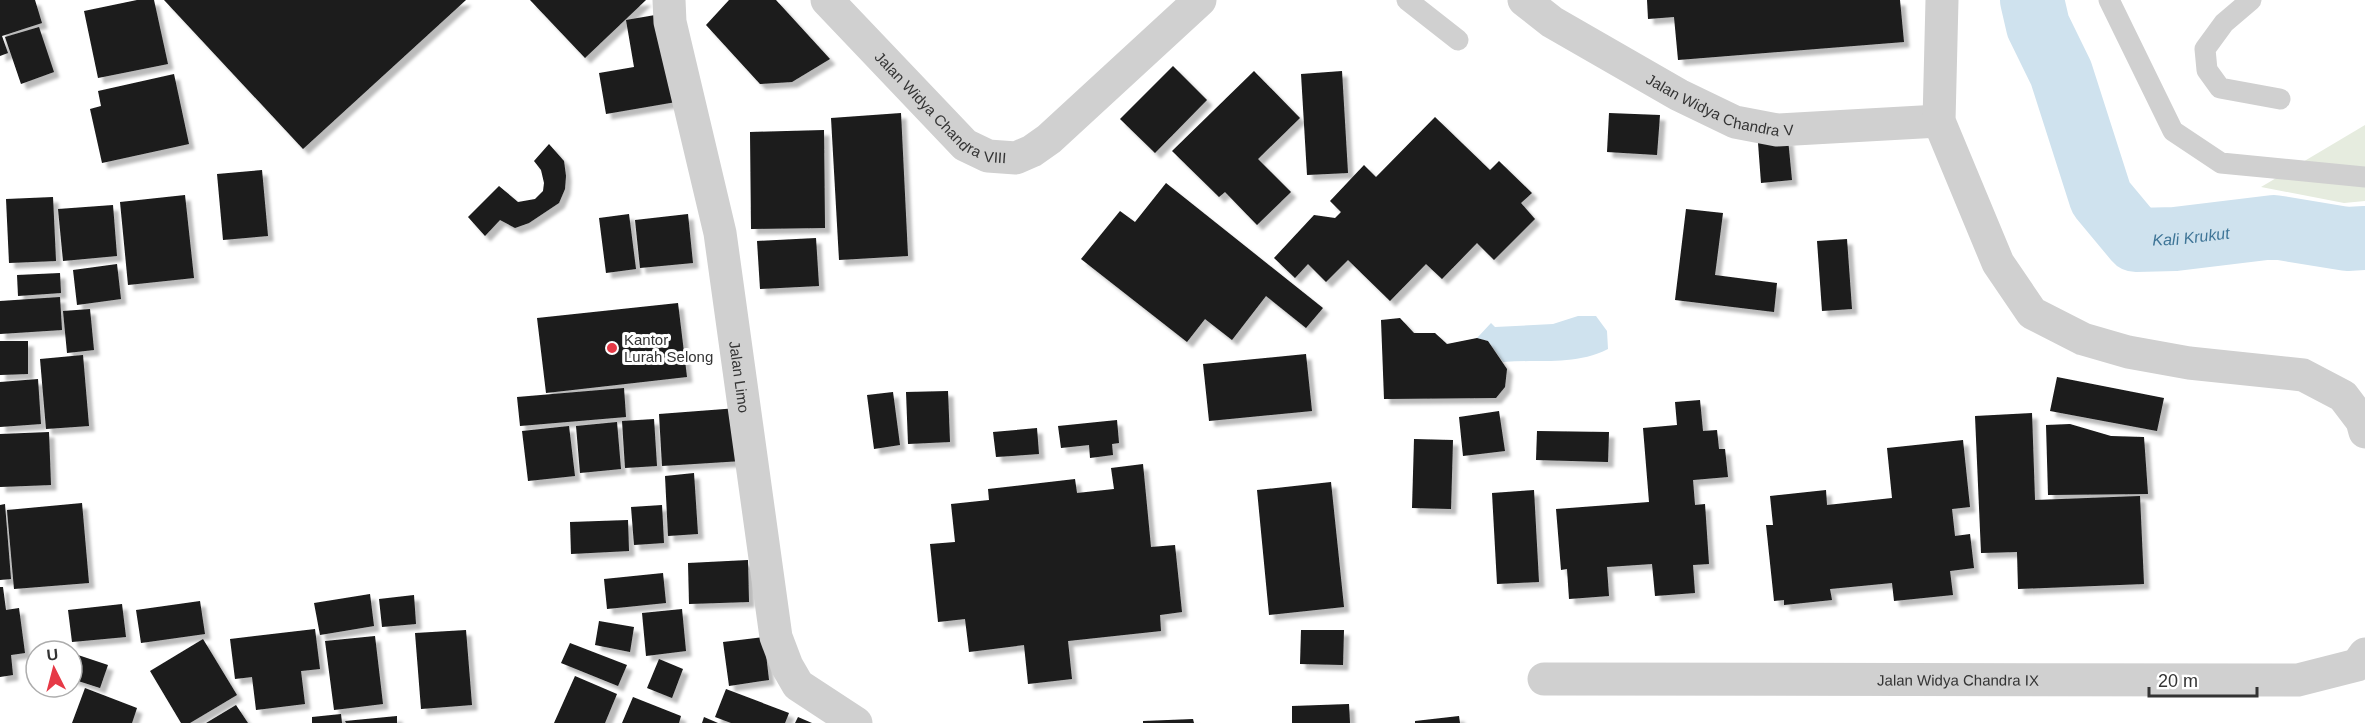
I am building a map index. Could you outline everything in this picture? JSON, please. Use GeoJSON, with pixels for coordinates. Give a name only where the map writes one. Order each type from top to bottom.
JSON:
{"type":"FeatureCollection","features":[{"type":"Feature","properties":{"kind":"street","name":"Jalan Limo"},"geometry":{"type":"LineString","coordinates":[[669,0],[670,22],[720,233],[776,637],[787,666],[798,685],[856,723]]}},
{"type":"Feature","properties":{"kind":"street","name":"Jalan Widya Chandra VIII"},"geometry":{"type":"LineString","coordinates":[[827,0],[964,145],[988,156],[1016,158],[1032,151],[1049,139],[1200,0]]}},
{"type":"Feature","properties":{"kind":"street","name":"Jalan Widya Chandra V"},"geometry":{"type":"LineString","coordinates":[[1524,0],[1572,33],[1679,95],[1735,122],[1777,130],[1939,121]]}},
{"type":"Feature","properties":{"kind":"street"},"geometry":{"type":"LineString","coordinates":[[1942,0],[1939,121],[1998,263],[2032,313],[2083,339],[2128,352],[2189,363],[2303,375],[2343,396],[2362,421],[2365,432]]}},
{"type":"Feature","properties":{"kind":"street","name":"Jalan Widya Chandra IX"},"geometry":{"type":"LineString","coordinates":[[1544,679],[2298,680],[2357,665],[2365,654]]}},
{"type":"Feature","properties":{"kind":"lane"},"geometry":{"type":"LineString","coordinates":[[1407,0],[1458,40]]}},
{"type":"Feature","properties":{"kind":"lane"},"geometry":{"type":"LineString","coordinates":[[2109,0],[2173,131],[2221,164],[2365,177]]}},
{"type":"Feature","properties":{"kind":"lane"},"geometry":{"type":"LineString","coordinates":[[2251,0],[2224,23],[2205,49],[2207,70],[2220,88],[2280,99]]}},
{"type":"Feature","properties":{"kind":"shaded area"},"geometry":{"type":"Polygon","coordinates":[[[2365,125],[2365,201],[2344,203],[2261,187],[2365,125]]]}},
{"type":"Feature","properties":{"kind":"water"},"geometry":{"type":"Polygon","coordinates":[[[1578,316],[1596,316],[1607,331],[1608,349],[1570,360],[1503,362],[1488,341],[1477,338],[1491,323],[1495,327],[1553,324],[1578,316]]]}},
{"type":"Feature","properties":{"kind":"building"},"geometry":{"type":"Polygon","coordinates":[[[0,0],[35,0],[42,23],[2,36],[8,53],[0,56],[0,0]]]}},
{"type":"Feature","properties":{"kind":"building"},"geometry":{"type":"Polygon","coordinates":[[[137,0],[154,0],[168,64],[98,78],[84,11],[137,0]]]}},
{"type":"Feature","properties":{"kind":"building"},"geometry":{"type":"Polygon","coordinates":[[[164,0],[466,0],[303,149],[164,0]]]}},
{"type":"Feature","properties":{"kind":"building"},"geometry":{"type":"Polygon","coordinates":[[[530,0],[646,0],[585,58],[530,0]]]}},
{"type":"Feature","properties":{"kind":"building"},"geometry":{"type":"Polygon","coordinates":[[[729,0],[776,0],[830,59],[792,82],[760,84],[706,25],[729,0]]]}},
{"type":"Feature","properties":{"kind":"building"},"geometry":{"type":"Polygon","coordinates":[[[1647,0],[1900,0],[1904,42],[1678,60],[1674,17],[1648,19],[1647,0]]]}},
{"type":"Feature","properties":{"kind":"building"},"geometry":{"type":"Polygon","coordinates":[[[661,14],[676,102],[606,114],[599,73],[634,67],[626,20],[661,14]]]}},
{"type":"Feature","properties":{"kind":"building"},"geometry":{"type":"Polygon","coordinates":[[[39,27],[54,72],[21,84],[5,37],[39,27]]]}},
{"type":"Feature","properties":{"kind":"building"},"geometry":{"type":"Polygon","coordinates":[[[1173,66],[1207,100],[1155,153],[1120,119],[1173,66]]]}},
{"type":"Feature","properties":{"kind":"building"},"geometry":{"type":"Polygon","coordinates":[[[1254,71],[1300,118],[1258,159],[1291,192],[1257,225],[1225,192],[1219,197],[1172,151],[1254,71]]]}},
{"type":"Feature","properties":{"kind":"building"},"geometry":{"type":"Polygon","coordinates":[[[1342,71],[1348,173],[1307,175],[1301,74],[1342,71]]]}},
{"type":"Feature","properties":{"kind":"building"},"geometry":{"type":"Polygon","coordinates":[[[174,74],[189,144],[102,163],[90,109],[101,106],[98,91],[174,74]]]}},
{"type":"Feature","properties":{"kind":"building"},"geometry":{"type":"Polygon","coordinates":[[[901,113],[908,256],[839,260],[831,118],[901,113]]]}},
{"type":"Feature","properties":{"kind":"building"},"geometry":{"type":"Polygon","coordinates":[[[1609,113],[1660,115],[1657,155],[1607,152],[1609,113]]]}},
{"type":"Feature","properties":{"kind":"building"},"geometry":{"type":"Polygon","coordinates":[[[1435,117],[1490,170],[1499,161],[1532,193],[1521,203],[1535,219],[1494,260],[1477,243],[1442,279],[1426,264],[1390,301],[1348,260],[1326,282],[1308,264],[1295,278],[1274,258],[1314,215],[1335,218],[1341,212],[1330,201],[1364,165],[1376,177],[1435,117]]]}},
{"type":"Feature","properties":{"kind":"building"},"geometry":{"type":"Polygon","coordinates":[[[824,130],[825,228],[751,229],[750,132],[824,130]]]}},
{"type":"Feature","properties":{"kind":"building"},"geometry":{"type":"Polygon","coordinates":[[[1788,139],[1792,180],[1761,183],[1758,143],[1788,139]]]}},
{"type":"Feature","properties":{"kind":"building"},"geometry":{"type":"Polygon","coordinates":[[[549,144],[564,161],[565,189],[559,203],[529,223],[515,228],[500,220],[485,236],[468,217],[499,186],[518,202],[535,199],[543,191],[544,183],[541,170],[534,161],[549,144]]]}},
{"type":"Feature","properties":{"kind":"building"},"geometry":{"type":"Polygon","coordinates":[[[262,170],[268,236],[223,240],[217,174],[262,170]]]}},
{"type":"Feature","properties":{"kind":"building"},"geometry":{"type":"Polygon","coordinates":[[[1166,183],[1323,308],[1306,328],[1266,296],[1232,340],[1205,319],[1187,342],[1081,259],[1120,211],[1135,222],[1166,183]]]}},
{"type":"Feature","properties":{"kind":"building"},"geometry":{"type":"Polygon","coordinates":[[[185,195],[194,278],[128,285],[120,202],[185,195]]]}},
{"type":"Feature","properties":{"kind":"building"},"geometry":{"type":"Polygon","coordinates":[[[53,197],[56,261],[9,263],[6,199],[53,197]]]}},
{"type":"Feature","properties":{"kind":"building"},"geometry":{"type":"Polygon","coordinates":[[[113,205],[117,256],[63,261],[58,209],[113,205]]]}},
{"type":"Feature","properties":{"kind":"building"},"geometry":{"type":"Polygon","coordinates":[[[1686,209],[1723,213],[1715,275],[1777,283],[1774,312],[1675,300],[1686,209]]]}},
{"type":"Feature","properties":{"kind":"building"},"geometry":{"type":"Polygon","coordinates":[[[629,214],[636,269],[606,273],[599,218],[629,214]]]}},
{"type":"Feature","properties":{"kind":"building"},"geometry":{"type":"Polygon","coordinates":[[[688,214],[693,263],[640,268],[635,220],[688,214]]]}},
{"type":"Feature","properties":{"kind":"building"},"geometry":{"type":"Polygon","coordinates":[[[816,238],[819,286],[760,289],[757,241],[816,238]]]}},
{"type":"Feature","properties":{"kind":"building"},"geometry":{"type":"Polygon","coordinates":[[[1847,239],[1852,309],[1822,311],[1817,241],[1847,239]]]}},
{"type":"Feature","properties":{"kind":"building"},"geometry":{"type":"Polygon","coordinates":[[[117,264],[121,299],[77,305],[73,270],[117,264]]]}},
{"type":"Feature","properties":{"kind":"building"},"geometry":{"type":"Polygon","coordinates":[[[60,273],[61,293],[18,296],[17,275],[60,273]]]}},
{"type":"Feature","properties":{"kind":"building"},"geometry":{"type":"Polygon","coordinates":[[[60,297],[62,330],[0,334],[0,301],[60,297]]]}},
{"type":"Feature","properties":{"kind":"building","name":"Kantor Lurah Selong"},"geometry":{"type":"Polygon","coordinates":[[[678,303],[687,377],[546,393],[537,318],[678,303]]]}},
{"type":"Feature","properties":{"kind":"building"},"geometry":{"type":"Polygon","coordinates":[[[90,309],[94,350],[67,353],[63,311],[90,309]]]}},
{"type":"Feature","properties":{"kind":"building"},"geometry":{"type":"Polygon","coordinates":[[[1400,318],[1414,333],[1435,333],[1447,344],[1477,338],[1488,341],[1507,369],[1505,387],[1496,398],[1384,399],[1381,320],[1400,318]]]}},
{"type":"Feature","properties":{"kind":"building"},"geometry":{"type":"Polygon","coordinates":[[[0,341],[28,341],[28,374],[0,375],[0,341]]]}},
{"type":"Feature","properties":{"kind":"building"},"geometry":{"type":"Polygon","coordinates":[[[1306,354],[1312,411],[1209,421],[1203,364],[1306,354]]]}},
{"type":"Feature","properties":{"kind":"building"},"geometry":{"type":"Polygon","coordinates":[[[83,355],[89,426],[46,429],[40,359],[83,355]]]}},
{"type":"Feature","properties":{"kind":"building"},"geometry":{"type":"Polygon","coordinates":[[[2057,377],[2164,398],[2157,431],[2050,411],[2057,377]]]}},
{"type":"Feature","properties":{"kind":"building"},"geometry":{"type":"Polygon","coordinates":[[[38,379],[41,424],[0,427],[0,382],[38,379]]]}},
{"type":"Feature","properties":{"kind":"building"},"geometry":{"type":"Polygon","coordinates":[[[624,388],[626,417],[520,426],[517,397],[624,388]]]}},
{"type":"Feature","properties":{"kind":"building"},"geometry":{"type":"Polygon","coordinates":[[[948,391],[950,442],[908,444],[906,392],[948,391]]]}},
{"type":"Feature","properties":{"kind":"building"},"geometry":{"type":"Polygon","coordinates":[[[893,392],[900,445],[874,449],[867,395],[893,392]]]}},
{"type":"Feature","properties":{"kind":"building"},"geometry":{"type":"Polygon","coordinates":[[[1700,400],[1703,431],[1717,430],[1719,449],[1725,449],[1728,477],[1693,480],[1695,505],[1705,504],[1709,564],[1693,565],[1695,593],[1655,596],[1652,564],[1607,567],[1609,596],[1569,599],[1567,569],[1561,570],[1556,509],[1649,502],[1643,428],[1677,425],[1675,402],[1700,400]]]}},
{"type":"Feature","properties":{"kind":"building"},"geometry":{"type":"Polygon","coordinates":[[[738,408],[742,461],[662,466],[659,414],[738,408]]]}},
{"type":"Feature","properties":{"kind":"building"},"geometry":{"type":"Polygon","coordinates":[[[1499,411],[1505,451],[1463,456],[1459,417],[1499,411]]]}},
{"type":"Feature","properties":{"kind":"building"},"geometry":{"type":"Polygon","coordinates":[[[2032,413],[2035,500],[2140,496],[2144,584],[2018,589],[2017,552],[1981,553],[1975,416],[2032,413]]]}},
{"type":"Feature","properties":{"kind":"building"},"geometry":{"type":"Polygon","coordinates":[[[654,419],[657,466],[625,468],[622,421],[654,419]]]}},
{"type":"Feature","properties":{"kind":"building"},"geometry":{"type":"Polygon","coordinates":[[[1117,420],[1119,443],[1112,444],[1113,455],[1090,458],[1089,445],[1061,448],[1058,426],[1117,420]]]}},
{"type":"Feature","properties":{"kind":"building"},"geometry":{"type":"Polygon","coordinates":[[[617,422],[621,469],[580,473],[576,426],[617,422]]]}},
{"type":"Feature","properties":{"kind":"building"},"geometry":{"type":"Polygon","coordinates":[[[2070,424],[2111,436],[2144,437],[2148,494],[2048,495],[2046,425],[2070,424]]]}},
{"type":"Feature","properties":{"kind":"building"},"geometry":{"type":"Polygon","coordinates":[[[569,426],[575,476],[528,481],[522,431],[569,426]]]}},
{"type":"Feature","properties":{"kind":"building"},"geometry":{"type":"Polygon","coordinates":[[[1037,428],[1039,454],[996,457],[993,432],[1037,428]]]}},
{"type":"Feature","properties":{"kind":"building"},"geometry":{"type":"Polygon","coordinates":[[[1537,431],[1609,432],[1608,462],[1536,460],[1537,431]]]}},
{"type":"Feature","properties":{"kind":"building"},"geometry":{"type":"Polygon","coordinates":[[[49,432],[51,485],[0,487],[0,434],[49,432]]]}},
{"type":"Feature","properties":{"kind":"building"},"geometry":{"type":"Polygon","coordinates":[[[1414,439],[1453,440],[1451,509],[1412,508],[1414,439]]]}},
{"type":"Feature","properties":{"kind":"building"},"geometry":{"type":"Polygon","coordinates":[[[1963,440],[1970,507],[1952,509],[1955,536],[1970,534],[1974,568],[1950,571],[1953,595],[1894,601],[1892,583],[1830,589],[1832,600],[1784,605],[1784,600],[1774,601],[1766,525],[1773,525],[1770,496],[1826,490],[1827,505],[1892,498],[1887,448],[1963,440]]]}},
{"type":"Feature","properties":{"kind":"building"},"geometry":{"type":"Polygon","coordinates":[[[1143,464],[1151,547],[1175,545],[1182,612],[1160,615],[1161,631],[1068,641],[1072,679],[1028,684],[1024,645],[969,652],[965,619],[938,622],[930,544],[955,542],[951,504],[989,500],[988,489],[1075,479],[1077,493],[1114,489],[1111,468],[1143,464]]]}},
{"type":"Feature","properties":{"kind":"building"},"geometry":{"type":"Polygon","coordinates":[[[694,473],[698,534],[668,536],[665,476],[694,473]]]}},
{"type":"Feature","properties":{"kind":"building"},"geometry":{"type":"Polygon","coordinates":[[[1331,482],[1344,607],[1269,615],[1257,490],[1331,482]]]}},
{"type":"Feature","properties":{"kind":"building"},"geometry":{"type":"Polygon","coordinates":[[[1534,490],[1539,582],[1497,584],[1492,493],[1534,490]]]}},
{"type":"Feature","properties":{"kind":"building"},"geometry":{"type":"Polygon","coordinates":[[[82,503],[89,583],[14,589],[7,510],[82,503]]]}},
{"type":"Feature","properties":{"kind":"building"},"geometry":{"type":"Polygon","coordinates":[[[5,504],[11,579],[0,580],[0,505],[5,504]]]}},
{"type":"Feature","properties":{"kind":"building"},"geometry":{"type":"Polygon","coordinates":[[[662,505],[664,543],[634,545],[631,507],[662,505]]]}},
{"type":"Feature","properties":{"kind":"building"},"geometry":{"type":"Polygon","coordinates":[[[628,520],[629,551],[571,554],[570,522],[628,520]]]}},
{"type":"Feature","properties":{"kind":"building"},"geometry":{"type":"Polygon","coordinates":[[[748,560],[749,602],[689,604],[688,563],[748,560]]]}},
{"type":"Feature","properties":{"kind":"building"},"geometry":{"type":"Polygon","coordinates":[[[663,573],[666,603],[607,609],[604,579],[663,573]]]}},
{"type":"Feature","properties":{"kind":"building"},"geometry":{"type":"Polygon","coordinates":[[[0,587],[3,587],[6,610],[19,608],[24,653],[11,655],[13,675],[0,677],[0,587]]]}},
{"type":"Feature","properties":{"kind":"building"},"geometry":{"type":"Polygon","coordinates":[[[370,594],[374,626],[320,635],[314,603],[370,594]]]}},
{"type":"Feature","properties":{"kind":"building"},"geometry":{"type":"Polygon","coordinates":[[[414,595],[416,624],[382,627],[379,599],[414,595]]]}},
{"type":"Feature","properties":{"kind":"building"},"geometry":{"type":"Polygon","coordinates":[[[200,601],[205,634],[141,643],[136,610],[200,601]]]}},
{"type":"Feature","properties":{"kind":"building"},"geometry":{"type":"Polygon","coordinates":[[[122,604],[126,637],[84,641],[84,639],[72,639],[68,610],[122,604]]]}},
{"type":"Feature","properties":{"kind":"building"},"geometry":{"type":"Polygon","coordinates":[[[682,609],[686,651],[646,656],[642,613],[682,609]]]}},
{"type":"Feature","properties":{"kind":"building"},"geometry":{"type":"Polygon","coordinates":[[[599,621],[634,627],[630,652],[595,645],[599,621]]]}},
{"type":"Feature","properties":{"kind":"building"},"geometry":{"type":"Polygon","coordinates":[[[315,629],[320,669],[301,671],[305,704],[256,710],[252,677],[235,679],[230,639],[315,629]]]}},
{"type":"Feature","properties":{"kind":"building"},"geometry":{"type":"Polygon","coordinates":[[[466,630],[472,705],[421,709],[415,633],[466,630]]]}},
{"type":"Feature","properties":{"kind":"building"},"geometry":{"type":"Polygon","coordinates":[[[1301,630],[1344,630],[1343,665],[1300,664],[1301,630]]]}},
{"type":"Feature","properties":{"kind":"building"},"geometry":{"type":"Polygon","coordinates":[[[375,636],[383,704],[334,710],[325,641],[375,636]]]}},
{"type":"Feature","properties":{"kind":"building"},"geometry":{"type":"Polygon","coordinates":[[[764,637],[769,680],[729,686],[723,642],[764,637]]]}},
{"type":"Feature","properties":{"kind":"building"},"geometry":{"type":"Polygon","coordinates":[[[203,639],[237,695],[190,723],[181,723],[150,671],[203,639]]]}},
{"type":"Feature","properties":{"kind":"building"},"geometry":{"type":"Polygon","coordinates":[[[570,643],[627,665],[618,686],[561,663],[570,643]]]}},
{"type":"Feature","properties":{"kind":"building"},"geometry":{"type":"Polygon","coordinates":[[[84,657],[108,665],[100,688],[84,683],[84,657]]]}},
{"type":"Feature","properties":{"kind":"building"},"geometry":{"type":"Polygon","coordinates":[[[659,659],[683,669],[672,698],[647,688],[659,659]]]}},
{"type":"Feature","properties":{"kind":"building"},"geometry":{"type":"Polygon","coordinates":[[[575,676],[617,694],[605,723],[554,723],[575,676]]]}},
{"type":"Feature","properties":{"kind":"building"},"geometry":{"type":"Polygon","coordinates":[[[85,688],[137,708],[132,723],[72,723],[81,699],[84,699],[85,688]]]}},
{"type":"Feature","properties":{"kind":"building"},"geometry":{"type":"Polygon","coordinates":[[[726,689],[789,713],[785,723],[731,723],[715,717],[726,689]]]}},
{"type":"Feature","properties":{"kind":"building"},"geometry":{"type":"Polygon","coordinates":[[[633,697],[681,716],[679,723],[622,723],[633,697]]]}},
{"type":"Feature","properties":{"kind":"building"},"geometry":{"type":"Polygon","coordinates":[[[1349,704],[1350,723],[1292,723],[1292,706],[1349,704]]]}},
{"type":"Feature","properties":{"kind":"building"},"geometry":{"type":"Polygon","coordinates":[[[236,705],[248,723],[206,723],[236,705]]]}},
{"type":"Feature","properties":{"kind":"building"},"geometry":{"type":"Polygon","coordinates":[[[341,714],[342,723],[312,723],[312,717],[341,714]]]}},
{"type":"Feature","properties":{"kind":"building"},"geometry":{"type":"Polygon","coordinates":[[[397,716],[397,723],[346,723],[345,721],[397,716]]]}},
{"type":"Feature","properties":{"kind":"building"},"geometry":{"type":"Polygon","coordinates":[[[1459,716],[1460,723],[1415,723],[1415,721],[1459,716]]]}},
{"type":"Feature","properties":{"kind":"building"},"geometry":{"type":"Polygon","coordinates":[[[704,717],[718,723],[702,723],[704,717]]]}},
{"type":"Feature","properties":{"kind":"building"},"geometry":{"type":"Polygon","coordinates":[[[798,717],[812,723],[795,723],[798,717]]]}},
{"type":"Feature","properties":{"kind":"building"},"geometry":{"type":"Polygon","coordinates":[[[1193,719],[1194,723],[1143,723],[1143,721],[1193,719]]]}},
{"type":"Feature","properties":{"kind":"waterway","name":"Kali Krukut"},"geometry":{"type":"LineString","coordinates":[[2032,0],[2038,26],[2061,73],[2101,198],[2136,240],[2175,239],[2274,227],[2347,239],[2365,238]]}},
{"type":"Feature","properties":{"kind":"place","name":"Kantor Lurah Selong"},"geometry":{"type":"Point","coordinates":[612,348]}}]}
